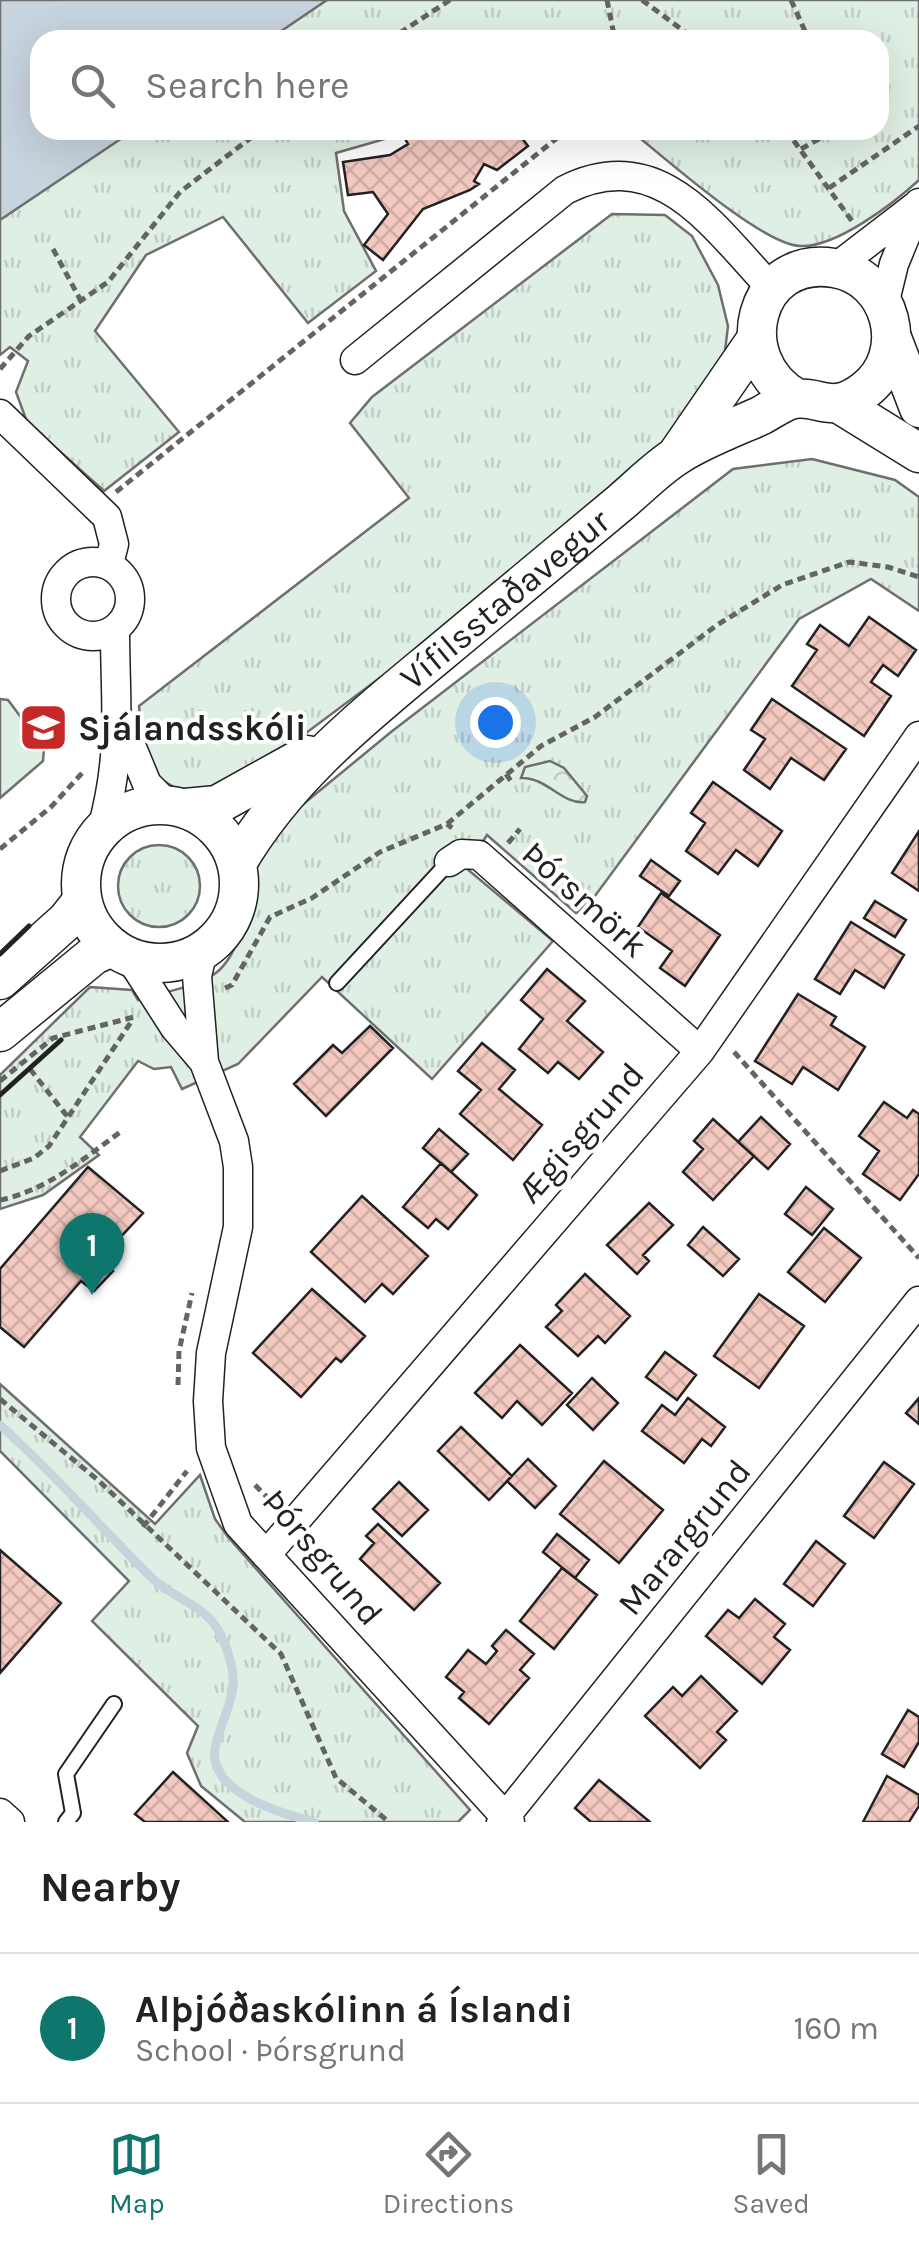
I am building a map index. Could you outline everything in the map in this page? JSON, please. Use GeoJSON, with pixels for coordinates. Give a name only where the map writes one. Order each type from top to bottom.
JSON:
{"type":"FeatureCollection","features":[{"type":"Feature","properties":{"kind":"street"},"geometry":{"type":"LineString","coordinates":[[355,360],[565,190],[599,176],[636,176],[667,187],[773,290],[795,274],[835,268],[919,203]]}},
{"type":"Feature","properties":{"kind":"street"},"geometry":{"type":"LineString","coordinates":[[755,340],[772,381],[796,398],[838,402],[857,395],[880,376],[894,264],[919,203]]}},
{"type":"Feature","properties":{"kind":"street"},"geometry":{"type":"LineString","coordinates":[[835,268],[864,281],[888,321],[919,408]]}},
{"type":"Feature","properties":{"kind":"street","name":"Vífilsstaðavegur"},"geometry":{"type":"LineString","coordinates":[[677,456],[755,340],[759,314],[773,290]]}},
{"type":"Feature","properties":{"kind":"street","name":"Vífilsstaðavegur"},"geometry":{"type":"LineString","coordinates":[[204,950],[234,912],[237,864],[261,821],[332,742],[677,456],[796,398]]}},
{"type":"Feature","properties":{"kind":"street"},"geometry":{"type":"LineString","coordinates":[[838,402],[919,454]]}},
{"type":"Feature","properties":{"kind":"street"},"geometry":{"type":"LineString","coordinates":[[0,414],[98,506],[112,530],[109,564]]}},
{"type":"Feature","properties":{"kind":"street"},"geometry":{"type":"LineString","coordinates":[[83,562],[109,564],[120,572],[131,595],[130,608],[115,629],[104,635],[78,633],[59,615],[56,589],[71,568],[83,562]]}},
{"type":"Feature","properties":{"kind":"street"},"geometry":{"type":"LineString","coordinates":[[115,629],[120,720],[116,772],[102,829],[83,862],[82,900],[88,918],[121,952]]}},
{"type":"Feature","properties":{"kind":"street"},"geometry":{"type":"LineString","coordinates":[[120,720],[147,784],[223,835],[237,864]]}},
{"type":"Feature","properties":{"kind":"street","name":"Ægisgrund"},"geometry":{"type":"LineString","coordinates":[[266,1555],[708,1041],[919,736]]}},
{"type":"Feature","properties":{"kind":"street","name":"Vífilsstaðavegur"},"geometry":{"type":"LineString","coordinates":[[102,829],[132,809],[218,804],[332,742]]}},
{"type":"Feature","properties":{"kind":"street","name":"Þórsmörk"},"geometry":{"type":"LineString","coordinates":[[449,862],[461,854],[480,855],[708,1041]]}},
{"type":"Feature","properties":{"kind":"street"},"geometry":{"type":"LineString","coordinates":[[0,980],[66,922],[82,900]]}},
{"type":"Feature","properties":{"kind":"street"},"geometry":{"type":"LineString","coordinates":[[0,1032],[94,954],[121,952],[169,962],[204,950]]}},
{"type":"Feature","properties":{"kind":"street","name":"Þórsgrund"},"geometry":{"type":"LineString","coordinates":[[204,950],[197,976],[204,1062]]}},
{"type":"Feature","properties":{"kind":"street","name":"Þórsgrund"},"geometry":{"type":"LineString","coordinates":[[121,952],[204,1062],[228,1118],[238,1167],[238,1227],[211,1353],[211,1448],[238,1524],[505,1820]]}},
{"type":"Feature","properties":{"kind":"street","name":"Marargrund"},"geometry":{"type":"LineString","coordinates":[[505,1820],[919,1301]]}},
{"type":"Feature","properties":{"kind":"street"},"geometry":{"type":"LineString","coordinates":[[0,1812],[10,1822]]}},
{"type":"Feature","properties":{"kind":"lane","name":"Þórsmörk"},"geometry":{"type":"LineString","coordinates":[[337,983],[449,862]]}},
{"type":"Feature","properties":{"kind":"lane"},"geometry":{"type":"LineString","coordinates":[[66,1822],[73,1813],[66,1774],[114,1704]]}},
{"type":"Feature","properties":{"kind":"path"},"geometry":{"type":"LineString","coordinates":[[405,30],[450,0]]}},
{"type":"Feature","properties":{"kind":"path"},"geometry":{"type":"LineString","coordinates":[[607,0],[613,30]]}},
{"type":"Feature","properties":{"kind":"path"},"geometry":{"type":"LineString","coordinates":[[642,0],[682,30]]}},
{"type":"Feature","properties":{"kind":"path"},"geometry":{"type":"LineString","coordinates":[[791,0],[805,30]]}},
{"type":"Feature","properties":{"kind":"path"},"geometry":{"type":"LineString","coordinates":[[829,188],[919,126]]}},
{"type":"Feature","properties":{"kind":"path"},"geometry":{"type":"LineString","coordinates":[[0,369],[28,336],[118,271],[180,192],[248,140]]}},
{"type":"Feature","properties":{"kind":"path"},"geometry":{"type":"LineString","coordinates":[[98,506],[554,140]]}},
{"type":"Feature","properties":{"kind":"path"},"geometry":{"type":"LineString","coordinates":[[794,140],[858,228]]}},
{"type":"Feature","properties":{"kind":"path"},"geometry":{"type":"LineString","coordinates":[[802,149],[818,140]]}},
{"type":"Feature","properties":{"kind":"path"},"geometry":{"type":"LineString","coordinates":[[52,249],[81,301]]}},
{"type":"Feature","properties":{"kind":"path"},"geometry":{"type":"LineString","coordinates":[[198,999],[232,985],[264,924],[276,913],[312,898],[380,852],[447,824],[541,746],[595,717],[717,626],[782,585],[849,562],[888,566],[919,577]]}},
{"type":"Feature","properties":{"kind":"path"},"geometry":{"type":"LineString","coordinates":[[0,848],[51,807],[88,766]]}},
{"type":"Feature","properties":{"kind":"path"},"geometry":{"type":"LineString","coordinates":[[506,774],[513,784]]}},
{"type":"Feature","properties":{"kind":"path"},"geometry":{"type":"LineString","coordinates":[[447,824],[480,855]]}},
{"type":"Feature","properties":{"kind":"path"},"geometry":{"type":"LineString","coordinates":[[0,1081],[54,1038],[164,1010]]}},
{"type":"Feature","properties":{"kind":"path"},"geometry":{"type":"LineString","coordinates":[[0,1171],[34,1158],[49,1146],[135,1017]]}},
{"type":"Feature","properties":{"kind":"path"},"geometry":{"type":"LineString","coordinates":[[708,1041],[919,1258]]}},
{"type":"Feature","properties":{"kind":"path"},"geometry":{"type":"LineString","coordinates":[[30,1070],[67,1116]]}},
{"type":"Feature","properties":{"kind":"path"},"geometry":{"type":"LineString","coordinates":[[0,1200],[16,1197],[70,1169],[123,1130]]}},
{"type":"Feature","properties":{"kind":"path"},"geometry":{"type":"LineString","coordinates":[[0,1398],[99,1482],[281,1654],[336,1778],[388,1822]]}},
{"type":"Feature","properties":{"kind":"green space"},"geometry":{"type":"Polygon","coordinates":[[[0,0],[919,0],[919,180],[880,212],[847,232],[814,245],[800,246],[783,242],[738,216],[642,140],[889,140],[889,30],[30,30],[30,140],[382,140],[336,153],[344,211],[376,271],[308,323],[223,217],[146,255],[95,331],[179,432],[104,491],[27,422],[16,392],[28,361],[10,347],[0,355],[0,0]]]}},
{"type":"Feature","properties":{"kind":"green space"},"geometry":{"type":"Polygon","coordinates":[[[612,214],[665,215],[692,236],[718,285],[728,326],[723,368],[688,427],[512,579],[274,757],[214,791],[184,793],[157,777],[143,750],[139,706],[409,498],[350,423],[372,397],[612,214]]]}},
{"type":"Feature","properties":{"kind":"green space"},"geometry":{"type":"Polygon","coordinates":[[[812,459],[895,480],[919,497],[919,611],[871,579],[799,619],[592,900],[576,913],[487,835],[466,868],[553,941],[432,1079],[322,977],[238,1064],[182,1089],[171,1067],[154,1069],[138,1061],[80,1137],[99,1155],[43,1195],[0,1209],[0,1075],[90,987],[132,990],[138,1000],[187,987],[213,975],[225,964],[241,931],[262,838],[391,732],[733,469],[812,459]]]}},
{"type":"Feature","properties":{"kind":"green space"},"geometry":{"type":"Polygon","coordinates":[[[0,699],[8,700],[44,748],[43,761],[0,798],[0,699]]]}},
{"type":"Feature","properties":{"kind":"green space"},"geometry":{"type":"Polygon","coordinates":[[[550,761],[564,768],[587,796],[585,802],[521,778],[525,767],[550,761]]]}},
{"type":"Feature","properties":{"kind":"green space"},"geometry":{"type":"Polygon","coordinates":[[[159,845],[175,848],[188,857],[197,870],[197,902],[188,915],[175,924],[159,927],[143,924],[130,915],[121,902],[118,886],[121,870],[130,857],[143,848],[159,845]]]}},
{"type":"Feature","properties":{"kind":"green space"},"geometry":{"type":"Polygon","coordinates":[[[0,1384],[155,1524],[200,1475],[215,1519],[228,1537],[470,1810],[458,1822],[245,1822],[201,1786],[187,1753],[198,1726],[92,1621],[129,1581],[0,1451],[0,1384]]]}},
{"type":"Feature","properties":{"kind":"shaded area"},"geometry":{"type":"Polygon","coordinates":[[[0,0],[327,0],[283,30],[30,30],[30,140],[119,140],[0,220],[0,0]]]}},
{"type":"Feature","properties":{"kind":"building"},"geometry":{"type":"Polygon","coordinates":[[[406,140],[523,140],[528,146],[497,170],[484,164],[474,181],[479,184],[470,190],[423,209],[383,260],[364,245],[388,214],[373,192],[348,195],[343,162],[390,155],[408,144],[406,140]]]}},
{"type":"Feature","properties":{"kind":"building"},"geometry":{"type":"Polygon","coordinates":[[[869,617],[916,650],[898,676],[883,665],[871,682],[891,696],[864,736],[792,686],[817,650],[807,644],[820,625],[849,646],[869,617]]]}},
{"type":"Feature","properties":{"kind":"building"},"geometry":{"type":"Polygon","coordinates":[[[772,699],[846,749],[824,780],[791,758],[770,789],[744,770],[765,739],[751,730],[772,699]]]}},
{"type":"Feature","properties":{"kind":"building"},"geometry":{"type":"Polygon","coordinates":[[[713,782],[782,831],[758,866],[736,850],[718,874],[686,851],[705,823],[691,813],[713,782]]]}},
{"type":"Feature","properties":{"kind":"building"},"geometry":{"type":"Polygon","coordinates":[[[919,831],[919,891],[892,873],[919,831]]]}},
{"type":"Feature","properties":{"kind":"building"},"geometry":{"type":"Polygon","coordinates":[[[651,860],[680,881],[669,896],[640,876],[651,860]]]}},
{"type":"Feature","properties":{"kind":"building"},"geometry":{"type":"Polygon","coordinates":[[[661,893],[720,935],[685,986],[660,968],[672,951],[638,927],[661,893]]]}},
{"type":"Feature","properties":{"kind":"building"},"geometry":{"type":"Polygon","coordinates":[[[875,901],[906,920],[895,937],[864,918],[875,901]]]}},
{"type":"Feature","properties":{"kind":"building"},"geometry":{"type":"Polygon","coordinates":[[[851,922],[904,955],[884,988],[855,970],[840,994],[815,979],[851,922]]]}},
{"type":"Feature","properties":{"kind":"building"},"geometry":{"type":"Polygon","coordinates":[[[547,969],[585,1001],[567,1021],[603,1052],[579,1079],[558,1062],[548,1073],[519,1049],[543,1019],[521,1000],[547,969]]]}},
{"type":"Feature","properties":{"kind":"building"},"geometry":{"type":"Polygon","coordinates":[[[798,994],[836,1017],[831,1025],[865,1047],[838,1090],[803,1067],[792,1084],[755,1061],[798,994]]]}},
{"type":"Feature","properties":{"kind":"building"},"geometry":{"type":"Polygon","coordinates":[[[370,1026],[393,1048],[326,1116],[294,1084],[333,1045],[342,1053],[370,1026]]]}},
{"type":"Feature","properties":{"kind":"building"},"geometry":{"type":"Polygon","coordinates":[[[482,1043],[515,1070],[499,1089],[542,1125],[513,1160],[460,1114],[481,1090],[458,1071],[482,1043]]]}},
{"type":"Feature","properties":{"kind":"building"},"geometry":{"type":"Polygon","coordinates":[[[884,1102],[907,1118],[913,1110],[919,1114],[919,1174],[900,1200],[863,1174],[879,1151],[859,1136],[884,1102]]]}},
{"type":"Feature","properties":{"kind":"building"},"geometry":{"type":"Polygon","coordinates":[[[761,1117],[790,1144],[768,1169],[738,1142],[761,1117]]]}},
{"type":"Feature","properties":{"kind":"building"},"geometry":{"type":"Polygon","coordinates":[[[713,1119],[754,1156],[713,1200],[683,1172],[703,1149],[694,1141],[713,1119]]]}},
{"type":"Feature","properties":{"kind":"building"},"geometry":{"type":"Polygon","coordinates":[[[439,1129],[468,1154],[451,1172],[423,1148],[439,1129]]]}},
{"type":"Feature","properties":{"kind":"building"},"geometry":{"type":"Polygon","coordinates":[[[441,1163],[477,1195],[448,1229],[436,1219],[428,1228],[403,1207],[441,1163]]]}},
{"type":"Feature","properties":{"kind":"building"},"geometry":{"type":"Polygon","coordinates":[[[88,1167],[143,1213],[100,1259],[113,1271],[94,1291],[81,1281],[24,1347],[0,1327],[0,1269],[88,1167]]]}},
{"type":"Feature","properties":{"kind":"building"},"geometry":{"type":"Polygon","coordinates":[[[806,1187],[833,1209],[812,1235],[785,1214],[806,1187]]]}},
{"type":"Feature","properties":{"kind":"building"},"geometry":{"type":"Polygon","coordinates":[[[362,1196],[428,1256],[393,1294],[382,1284],[365,1302],[311,1252],[362,1196]]]}},
{"type":"Feature","properties":{"kind":"building"},"geometry":{"type":"Polygon","coordinates":[[[649,1203],[673,1225],[643,1255],[649,1261],[637,1274],[607,1245],[649,1203]]]}},
{"type":"Feature","properties":{"kind":"building"},"geometry":{"type":"Polygon","coordinates":[[[703,1227],[739,1259],[723,1276],[688,1245],[703,1227]]]}},
{"type":"Feature","properties":{"kind":"building"},"geometry":{"type":"Polygon","coordinates":[[[824,1228],[861,1258],[825,1302],[788,1272],[824,1228]]]}},
{"type":"Feature","properties":{"kind":"building"},"geometry":{"type":"Polygon","coordinates":[[[585,1274],[630,1316],[605,1343],[598,1336],[578,1356],[546,1327],[562,1311],[556,1305],[585,1274]]]}},
{"type":"Feature","properties":{"kind":"building"},"geometry":{"type":"Polygon","coordinates":[[[312,1289],[365,1336],[341,1362],[336,1358],[301,1397],[253,1353],[312,1289]]]}},
{"type":"Feature","properties":{"kind":"building"},"geometry":{"type":"Polygon","coordinates":[[[759,1294],[804,1326],[759,1388],[714,1356],[759,1294]]]}},
{"type":"Feature","properties":{"kind":"building"},"geometry":{"type":"Polygon","coordinates":[[[520,1345],[572,1393],[542,1425],[517,1401],[502,1418],[475,1393],[520,1345]]]}},
{"type":"Feature","properties":{"kind":"building"},"geometry":{"type":"Polygon","coordinates":[[[665,1352],[696,1375],[677,1400],[646,1377],[665,1352]]]}},
{"type":"Feature","properties":{"kind":"building"},"geometry":{"type":"Polygon","coordinates":[[[592,1378],[618,1403],[593,1430],[567,1405],[592,1378]]]}},
{"type":"Feature","properties":{"kind":"building"},"geometry":{"type":"Polygon","coordinates":[[[688,1398],[725,1427],[711,1446],[702,1439],[684,1463],[642,1431],[662,1405],[675,1415],[688,1398]]]}},
{"type":"Feature","properties":{"kind":"building"},"geometry":{"type":"Polygon","coordinates":[[[919,1398],[919,1424],[906,1413],[919,1398]]]}},
{"type":"Feature","properties":{"kind":"building"},"geometry":{"type":"Polygon","coordinates":[[[461,1427],[512,1476],[489,1500],[438,1451],[461,1427]]]}},
{"type":"Feature","properties":{"kind":"building"},"geometry":{"type":"Polygon","coordinates":[[[528,1459],[556,1486],[535,1508],[507,1481],[528,1459]]]}},
{"type":"Feature","properties":{"kind":"building"},"geometry":{"type":"Polygon","coordinates":[[[604,1461],[663,1510],[619,1563],[560,1514],[604,1461]]]}},
{"type":"Feature","properties":{"kind":"building"},"geometry":{"type":"Polygon","coordinates":[[[884,1462],[914,1484],[874,1538],[844,1516],[884,1462]]]}},
{"type":"Feature","properties":{"kind":"building"},"geometry":{"type":"Polygon","coordinates":[[[399,1482],[428,1510],[402,1536],[373,1509],[399,1482]]]}},
{"type":"Feature","properties":{"kind":"building"},"geometry":{"type":"Polygon","coordinates":[[[378,1524],[440,1583],[414,1610],[360,1559],[374,1543],[366,1536],[378,1524]]]}},
{"type":"Feature","properties":{"kind":"building"},"geometry":{"type":"Polygon","coordinates":[[[557,1534],[589,1560],[575,1578],[543,1552],[557,1534]]]}},
{"type":"Feature","properties":{"kind":"building"},"geometry":{"type":"Polygon","coordinates":[[[816,1541],[845,1564],[813,1606],[784,1584],[816,1541]]]}},
{"type":"Feature","properties":{"kind":"building"},"geometry":{"type":"Polygon","coordinates":[[[0,1550],[61,1603],[0,1673],[0,1550]]]}},
{"type":"Feature","properties":{"kind":"building"},"geometry":{"type":"Polygon","coordinates":[[[562,1568],[597,1595],[554,1649],[520,1621],[562,1568]]]}},
{"type":"Feature","properties":{"kind":"building"},"geometry":{"type":"Polygon","coordinates":[[[755,1599],[785,1624],[774,1637],[790,1650],[762,1684],[706,1636],[728,1610],[739,1618],[755,1599]]]}},
{"type":"Feature","properties":{"kind":"building"},"geometry":{"type":"Polygon","coordinates":[[[506,1630],[534,1654],[520,1670],[529,1678],[489,1724],[459,1698],[464,1692],[446,1677],[468,1650],[486,1664],[497,1651],[492,1646],[506,1630]]]}},
{"type":"Feature","properties":{"kind":"building"},"geometry":{"type":"Polygon","coordinates":[[[701,1676],[737,1711],[717,1732],[726,1740],[700,1768],[645,1716],[673,1687],[682,1696],[701,1676]]]}},
{"type":"Feature","properties":{"kind":"building"},"geometry":{"type":"Polygon","coordinates":[[[908,1710],[919,1717],[919,1742],[904,1767],[882,1754],[908,1710]]]}},
{"type":"Feature","properties":{"kind":"building"},"geometry":{"type":"Polygon","coordinates":[[[173,1772],[228,1822],[145,1822],[135,1814],[173,1772]]]}},
{"type":"Feature","properties":{"kind":"building"},"geometry":{"type":"Polygon","coordinates":[[[887,1776],[919,1795],[919,1806],[909,1822],[863,1822],[887,1776]]]}},
{"type":"Feature","properties":{"kind":"building"},"geometry":{"type":"Polygon","coordinates":[[[599,1780],[650,1822],[591,1822],[575,1808],[599,1780]]]}},
{"type":"Feature","properties":{"kind":"waterway"},"geometry":{"type":"LineString","coordinates":[[0,1425],[152,1578],[202,1612],[218,1629],[233,1673],[232,1696],[216,1744],[215,1761],[221,1775],[248,1798],[314,1822]]}},
{"type":"Feature","properties":{"kind":"wall"},"geometry":{"type":"LineString","coordinates":[[0,954],[29,926]]}},
{"type":"Feature","properties":{"kind":"wall"},"geometry":{"type":"LineString","coordinates":[[0,1095],[61,1040]]}},
{"type":"Feature","properties":{"kind":"place","name":"Sjálandsskóli"},"geometry":{"type":"Point","coordinates":[43,728]}},
{"type":"Feature","properties":{"kind":"place","name":"Alþjóðaskólinn á Íslandi"},"geometry":{"type":"Point","coordinates":[92,1295]}}]}
